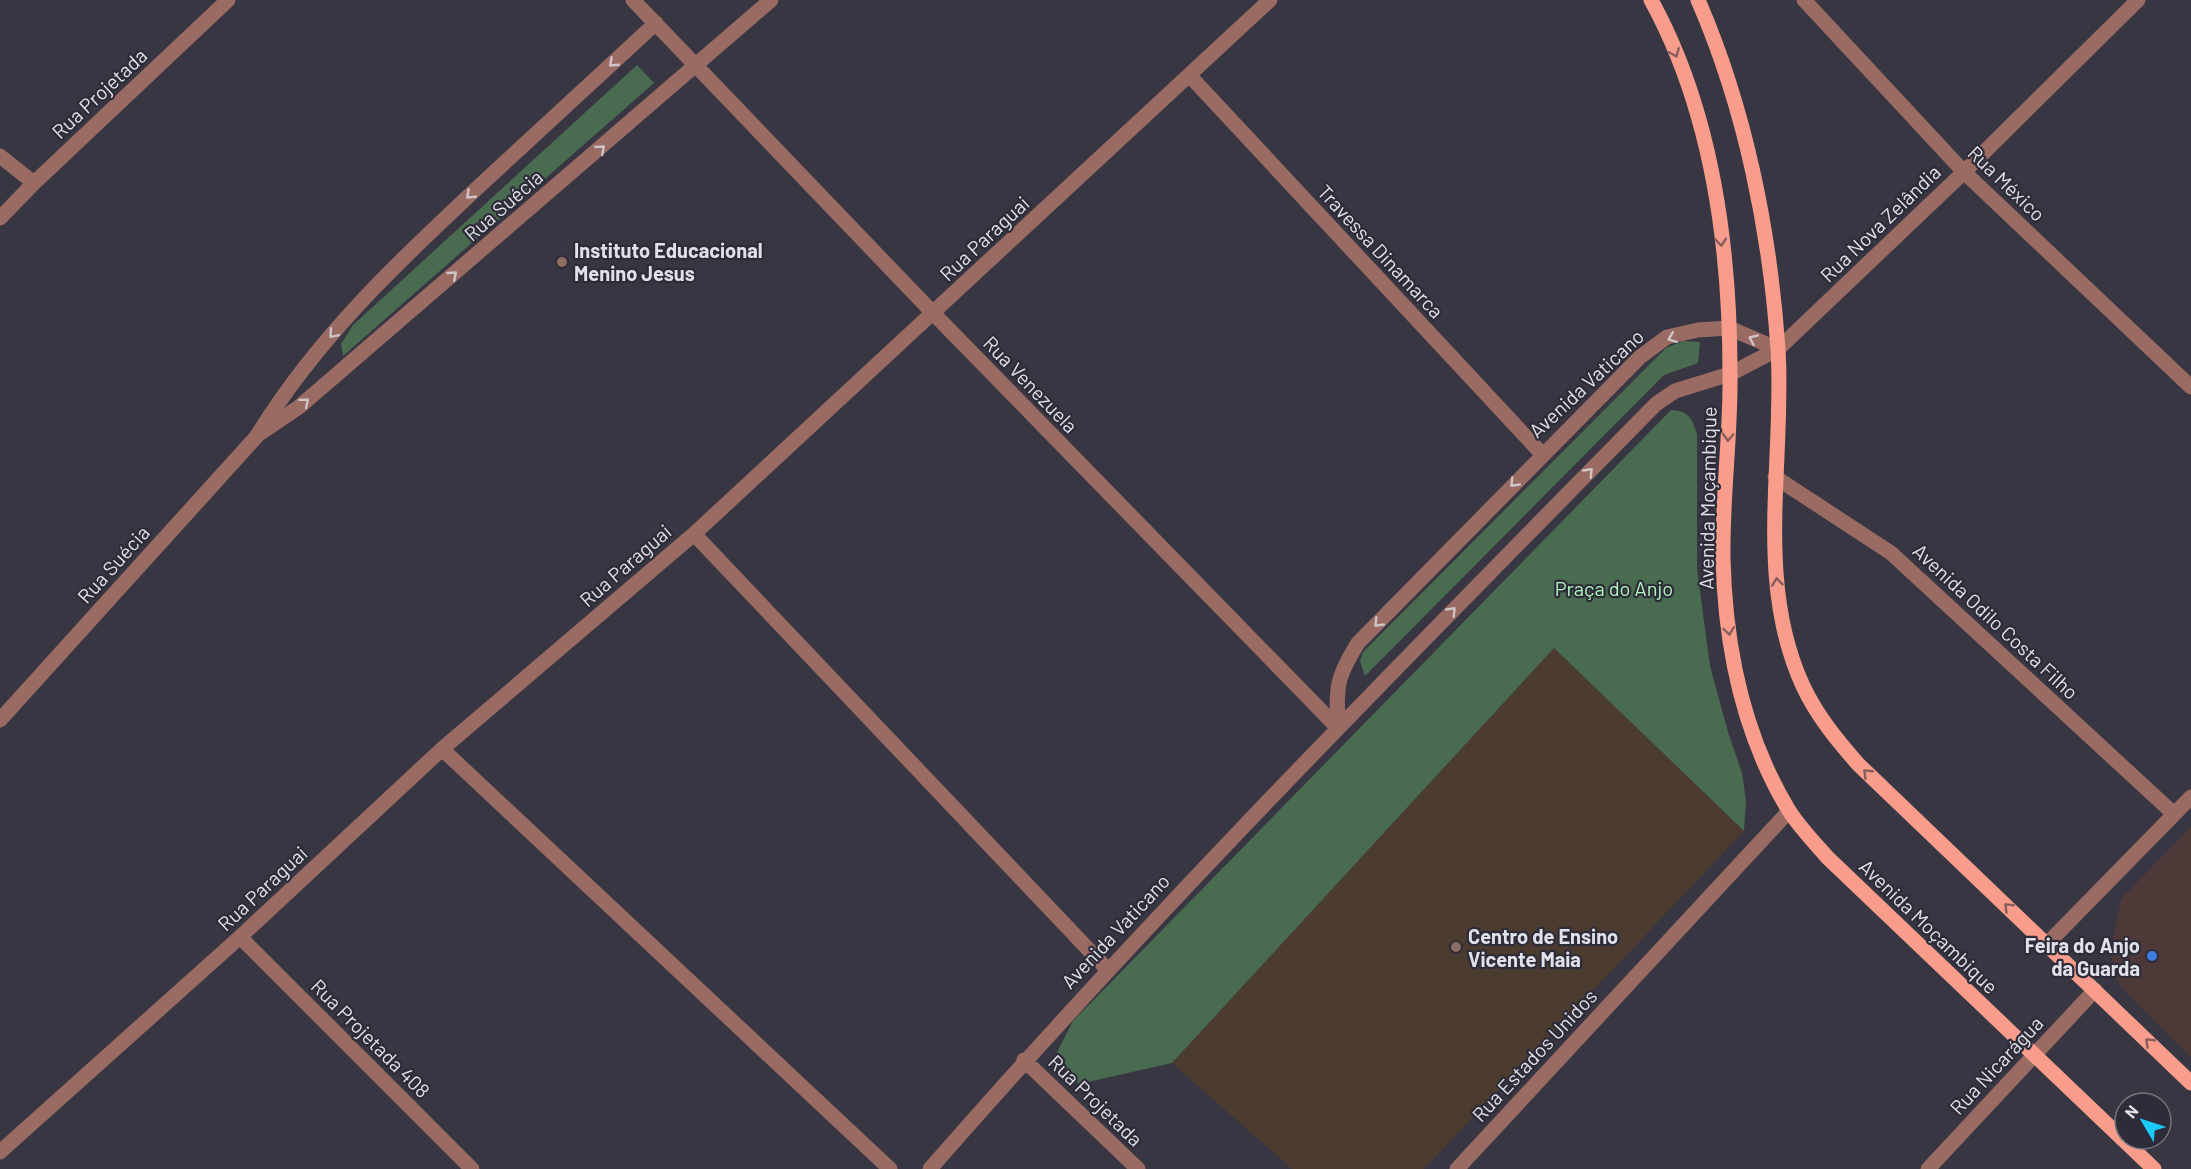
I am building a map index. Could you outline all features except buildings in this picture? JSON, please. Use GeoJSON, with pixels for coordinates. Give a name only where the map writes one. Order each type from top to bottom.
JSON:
{"type":"FeatureCollection","features":[{"type":"Feature","properties":{"kind":"main road","name":"Avenida Moçambique"},"geometry":{"type":"LineString","coordinates":[[1651,0],[1688,85],[1708,158],[1720,234],[1729,328],[1730,374],[1723,557],[1726,614],[1735,669],[1749,721],[1766,769],[1789,811],[1828,858],[2154,1169]]}},
{"type":"Feature","properties":{"kind":"main road"},"geometry":{"type":"LineString","coordinates":[[1698,0],[1730,81],[1751,160],[1778,350],[1775,477],[1776,572],[1783,628],[1803,686],[1828,730],[1858,764],[2191,1083]]}},
{"type":"Feature","properties":{"kind":"street","name":"Rua Projetada"},"geometry":{"type":"LineString","coordinates":[[0,218],[34,183],[228,0]]}},
{"type":"Feature","properties":{"kind":"street","name":"Rua Venezuela"},"geometry":{"type":"LineString","coordinates":[[633,0],[933,313],[1338,728]]}},
{"type":"Feature","properties":{"kind":"street","name":"Rua Suécia"},"geometry":{"type":"LineString","coordinates":[[257,436],[299,407],[771,0]]}},
{"type":"Feature","properties":{"kind":"street","name":"Rua Paraguai"},"geometry":{"type":"LineString","coordinates":[[0,1152],[240,937],[442,749],[694,534],[1270,0]]}},
{"type":"Feature","properties":{"kind":"street","name":"Rua México"},"geometry":{"type":"LineString","coordinates":[[1804,0],[1964,172],[2191,387]]}},
{"type":"Feature","properties":{"kind":"street","name":"Rua Nova Zelândia"},"geometry":{"type":"LineString","coordinates":[[1778,350],[1964,172],[2138,0]]}},
{"type":"Feature","properties":{"kind":"street","name":"Rua Suécia"},"geometry":{"type":"LineString","coordinates":[[0,720],[257,436],[285,390],[358,306],[435,227],[656,23]]}},
{"type":"Feature","properties":{"kind":"street","name":"Travessa Dinamarca"},"geometry":{"type":"LineString","coordinates":[[1190,76],[1542,454]]}},
{"type":"Feature","properties":{"kind":"street"},"geometry":{"type":"LineString","coordinates":[[0,156],[34,183]]}},
{"type":"Feature","properties":{"kind":"street","name":"Avenida Vaticano"},"geometry":{"type":"LineString","coordinates":[[1338,728],[1336,688],[1343,667],[1358,643],[1640,357],[1667,337],[1698,330],[1729,328],[1778,350]]}},
{"type":"Feature","properties":{"kind":"street","name":"Avenida Vaticano"},"geometry":{"type":"LineString","coordinates":[[930,1169],[1024,1060],[1107,969],[1338,728],[1656,404],[1675,391],[1730,374],[1778,350]]}},
{"type":"Feature","properties":{"kind":"street","name":"Avenida Odilo Costa Filho"},"geometry":{"type":"LineString","coordinates":[[1775,477],[1891,553],[2174,814]]}},
{"type":"Feature","properties":{"kind":"street"},"geometry":{"type":"LineString","coordinates":[[694,534],[1107,969]]}},
{"type":"Feature","properties":{"kind":"street"},"geometry":{"type":"LineString","coordinates":[[442,749],[890,1169]]}},
{"type":"Feature","properties":{"kind":"street"},"geometry":{"type":"LineString","coordinates":[[2047,944],[2191,797]]}},
{"type":"Feature","properties":{"kind":"street","name":"Rua Estados Unidos"},"geometry":{"type":"LineString","coordinates":[[1457,1169],[1789,811]]}},
{"type":"Feature","properties":{"kind":"street","name":"Rua Projetada 408"},"geometry":{"type":"LineString","coordinates":[[240,937],[472,1169]]}},
{"type":"Feature","properties":{"kind":"street","name":"Rua Nicarágua"},"geometry":{"type":"LineString","coordinates":[[1928,1169],[2095,990]]}},
{"type":"Feature","properties":{"kind":"street","name":"Rua Projetada"},"geometry":{"type":"LineString","coordinates":[[1024,1060],[1138,1169]]}},
{"type":"Feature","properties":{"kind":"shaded area","name":"Centro de Ensino Vicente Maia"},"geometry":{"type":"Polygon","coordinates":[[[1554,648],[1744,831],[1424,1169],[1292,1169],[1172,1063],[1554,648]]]}},
{"type":"Feature","properties":{"kind":"shaded area","name":"Feira do Anjo da Guarda"},"geometry":{"type":"Polygon","coordinates":[[[2191,827],[2191,1057],[2126,993],[2112,973],[2113,940],[2121,899],[2191,827]]]}},
{"type":"Feature","properties":{"kind":"green space"},"geometry":{"type":"Polygon","coordinates":[[[637,65],[654,83],[343,356],[341,344],[353,325],[637,65]]]}},
{"type":"Feature","properties":{"kind":"green space"},"geometry":{"type":"Polygon","coordinates":[[[1683,341],[1700,342],[1698,363],[1664,375],[1365,676],[1360,661],[1363,652],[1666,348],[1683,341]]]}},
{"type":"Feature","properties":{"kind":"green space","name":"Praça do Anjo"},"geometry":{"type":"Polygon","coordinates":[[[1671,410],[1689,416],[1697,434],[1697,569],[1710,666],[1742,773],[1746,801],[1744,831],[1554,648],[1172,1063],[1079,1084],[1054,1058],[1073,1021],[1671,410]]]}},
{"type":"Feature","properties":{"kind":"place","name":"Instituto Educacional Menino Jesus"},"geometry":{"type":"Point","coordinates":[562,262]}},
{"type":"Feature","properties":{"kind":"place","name":"Centro de Ensino Vicente Maia"},"geometry":{"type":"Point","coordinates":[1456,947]}},
{"type":"Feature","properties":{"kind":"place","name":"Feira do Anjo da Guarda"},"geometry":{"type":"Point","coordinates":[2152,956]}}]}
